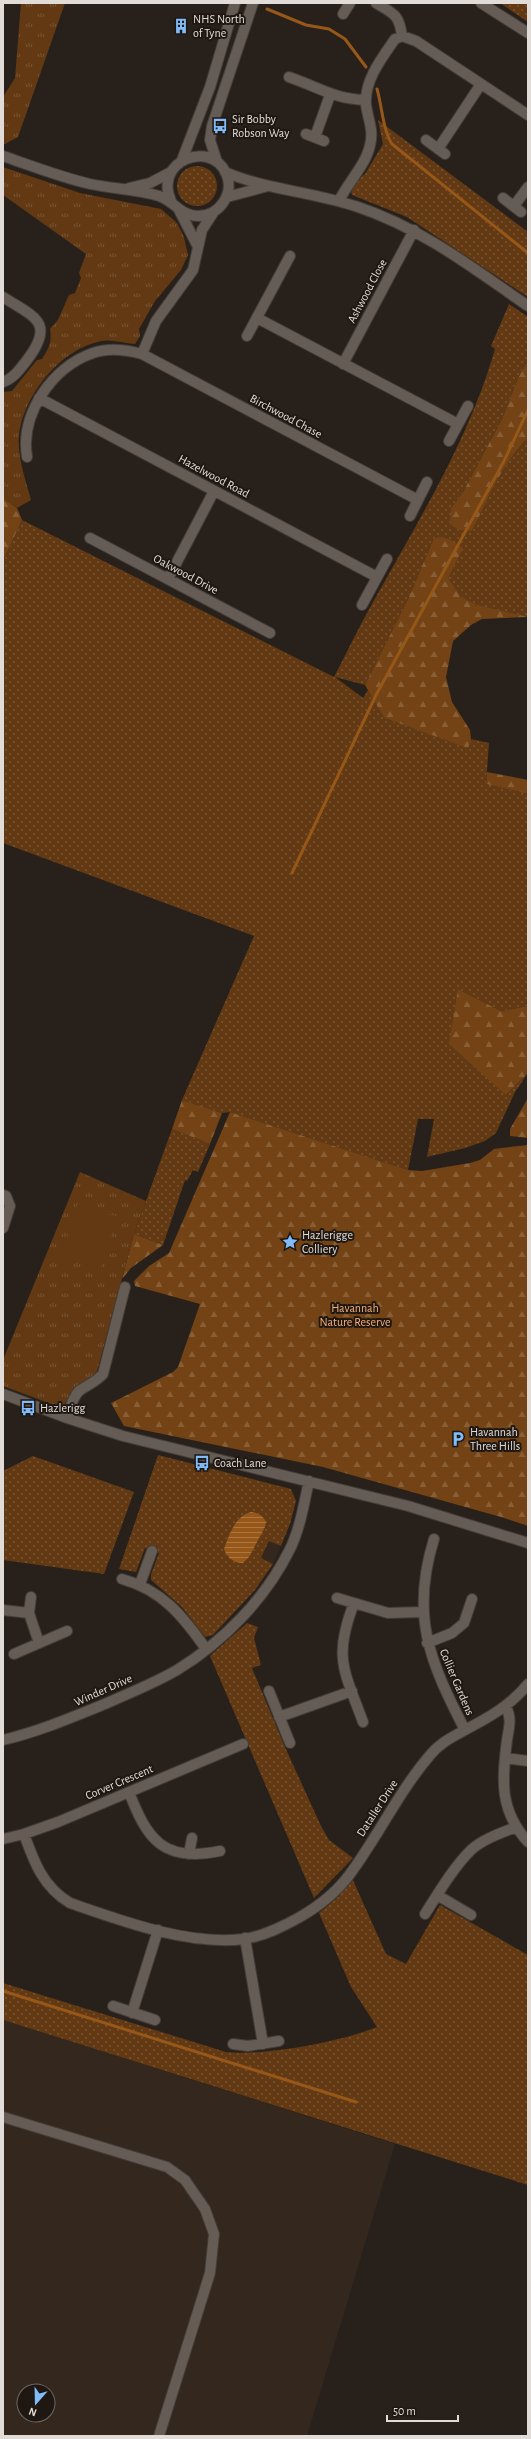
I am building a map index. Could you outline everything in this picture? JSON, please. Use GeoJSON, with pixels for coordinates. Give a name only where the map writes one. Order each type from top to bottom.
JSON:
{"type":"FeatureCollection","features":[{"type":"Feature","properties":{"kind":"street"},"geometry":{"type":"LineString","coordinates":[[125,189],[150,183],[171,172],[182,160],[210,87],[236,3]]}},
{"type":"Feature","properties":{"kind":"street"},"geometry":{"type":"LineString","coordinates":[[27,457],[27,433],[39,398],[64,370],[93,353],[116,350],[142,354],[156,321],[193,270],[197,245],[202,230],[213,213],[219,209],[227,197],[228,184],[225,172],[217,162],[210,140],[212,126],[253,3]]}},
{"type":"Feature","properties":{"kind":"street"},"geometry":{"type":"LineString","coordinates":[[343,14],[350,3]]}},
{"type":"Feature","properties":{"kind":"street"},"geometry":{"type":"LineString","coordinates":[[376,3],[396,15],[400,20],[402,36]]}},
{"type":"Feature","properties":{"kind":"street"},"geometry":{"type":"LineString","coordinates":[[481,3],[528,33]]}},
{"type":"Feature","properties":{"kind":"street"},"geometry":{"type":"LineString","coordinates":[[339,201],[368,152],[371,144],[372,135],[366,100],[368,82],[395,40],[402,36],[416,41],[528,115]]}},
{"type":"Feature","properties":{"kind":"street"},"geometry":{"type":"LineString","coordinates":[[289,77],[314,86],[330,95],[350,100],[366,100]]}},
{"type":"Feature","properties":{"kind":"street"},"geometry":{"type":"LineString","coordinates":[[426,140],[441,152],[481,84]]}},
{"type":"Feature","properties":{"kind":"street"},"geometry":{"type":"LineString","coordinates":[[315,138],[330,95]]}},
{"type":"Feature","properties":{"kind":"street"},"geometry":{"type":"LineString","coordinates":[[3,156],[89,184],[125,189],[171,201]]}},
{"type":"Feature","properties":{"kind":"street"},"geometry":{"type":"LineString","coordinates":[[182,160],[200,157],[217,162]]}},
{"type":"Feature","properties":{"kind":"street"},"geometry":{"type":"LineString","coordinates":[[171,172],[167,186],[171,201],[179,210],[197,245]]}},
{"type":"Feature","properties":{"kind":"street"},"geometry":{"type":"LineString","coordinates":[[225,172],[272,186],[339,201],[381,215],[414,230],[528,306]]}},
{"type":"Feature","properties":{"kind":"street"},"geometry":{"type":"LineString","coordinates":[[227,197],[272,186]]}},
{"type":"Feature","properties":{"kind":"street"},"geometry":{"type":"LineString","coordinates":[[503,198],[518,209],[528,187]]}},
{"type":"Feature","properties":{"kind":"street"},"geometry":{"type":"LineString","coordinates":[[179,210],[193,216],[213,213]]}},
{"type":"Feature","properties":{"kind":"street","name":"Ashwood Close"},"geometry":{"type":"LineString","coordinates":[[343,364],[414,230]]}},
{"type":"Feature","properties":{"kind":"street"},"geometry":{"type":"LineString","coordinates":[[247,336],[290,256]]}},
{"type":"Feature","properties":{"kind":"street"},"geometry":{"type":"LineString","coordinates":[[3,296],[35,318],[41,328],[42,335],[36,348],[18,372],[3,382]]}},
{"type":"Feature","properties":{"kind":"street"},"geometry":{"type":"LineString","coordinates":[[257,318],[458,424]]}},
{"type":"Feature","properties":{"kind":"street","name":"Birchwood Chase"},"geometry":{"type":"LineString","coordinates":[[142,354],[418,500]]}},
{"type":"Feature","properties":{"kind":"street","name":"Hazelwood Road"},"geometry":{"type":"LineString","coordinates":[[39,398],[377,577]]}},
{"type":"Feature","properties":{"kind":"street"},"geometry":{"type":"LineString","coordinates":[[449,442],[468,406]]}},
{"type":"Feature","properties":{"kind":"street"},"geometry":{"type":"LineString","coordinates":[[410,516],[427,482]]}},
{"type":"Feature","properties":{"kind":"street"},"geometry":{"type":"LineString","coordinates":[[168,579],[214,491]]}},
{"type":"Feature","properties":{"kind":"street","name":"Oakwood Drive"},"geometry":{"type":"LineString","coordinates":[[90,538],[270,633]]}},
{"type":"Feature","properties":{"kind":"street"},"geometry":{"type":"LineString","coordinates":[[362,605],[387,559]]}},
{"type":"Feature","properties":{"kind":"street"},"geometry":{"type":"LineString","coordinates":[[3,1194],[6,1196],[10,1206],[3,1228]]}},
{"type":"Feature","properties":{"kind":"street"},"geometry":{"type":"LineString","coordinates":[[67,1418],[73,1400],[79,1392],[96,1382],[104,1374],[125,1287]]}},
{"type":"Feature","properties":{"kind":"street"},"geometry":{"type":"LineString","coordinates":[[3,1394],[67,1418],[123,1436],[408,1506],[528,1543]]}},
{"type":"Feature","properties":{"kind":"street","name":"Winder Drive"},"geometry":{"type":"LineString","coordinates":[[3,1740],[61,1722],[122,1696],[175,1671],[206,1649],[256,1602],[275,1577],[290,1549],[309,1481]]}},
{"type":"Feature","properties":{"kind":"street","name":"Collier Gardens"},"geometry":{"type":"LineString","coordinates":[[434,1539],[424,1579],[422,1612],[433,1663],[465,1730]]}},
{"type":"Feature","properties":{"kind":"street"},"geometry":{"type":"LineString","coordinates":[[140,1584],[152,1551]]}},
{"type":"Feature","properties":{"kind":"street"},"geometry":{"type":"LineString","coordinates":[[122,1579],[140,1584],[166,1600],[206,1649]]}},
{"type":"Feature","properties":{"kind":"street"},"geometry":{"type":"LineString","coordinates":[[31,1597],[29,1613],[39,1643]]}},
{"type":"Feature","properties":{"kind":"street"},"geometry":{"type":"LineString","coordinates":[[337,1598],[388,1613],[422,1612]]}},
{"type":"Feature","properties":{"kind":"street","name":"Collier Gardens"},"geometry":{"type":"LineString","coordinates":[[428,1643],[452,1633],[464,1623],[472,1599]]}},
{"type":"Feature","properties":{"kind":"street"},"geometry":{"type":"LineString","coordinates":[[354,1603],[344,1629],[341,1649],[344,1668],[363,1722]]}},
{"type":"Feature","properties":{"kind":"street"},"geometry":{"type":"LineString","coordinates":[[3,1610],[29,1613]]}},
{"type":"Feature","properties":{"kind":"street"},"geometry":{"type":"LineString","coordinates":[[14,1654],[67,1631]]}},
{"type":"Feature","properties":{"kind":"street","name":"Dataller Drive"},"geometry":{"type":"LineString","coordinates":[[24,1834],[37,1868],[59,1896],[70,1903],[158,1930],[193,1938],[230,1940],[270,1932],[292,1922],[314,1909],[332,1894],[350,1874],[408,1784],[432,1752],[444,1742],[506,1706],[517,1698],[528,1684]]}},
{"type":"Feature","properties":{"kind":"street"},"geometry":{"type":"LineString","coordinates":[[269,1691],[290,1743]]}},
{"type":"Feature","properties":{"kind":"street"},"geometry":{"type":"LineString","coordinates":[[279,1717],[352,1691]]}},
{"type":"Feature","properties":{"kind":"street"},"geometry":{"type":"LineString","coordinates":[[506,1706],[510,1718],[505,1758],[504,1792],[507,1809],[516,1827],[528,1842]]}},
{"type":"Feature","properties":{"kind":"street","name":"Corver Crescent"},"geometry":{"type":"LineString","coordinates":[[3,1839],[24,1834],[243,1744]]}},
{"type":"Feature","properties":{"kind":"street"},"geometry":{"type":"LineString","coordinates":[[505,1758],[528,1761]]}},
{"type":"Feature","properties":{"kind":"street"},"geometry":{"type":"LineString","coordinates":[[129,1792],[142,1825],[151,1837],[168,1847],[189,1854],[205,1854],[220,1850]]}},
{"type":"Feature","properties":{"kind":"street"},"geometry":{"type":"LineString","coordinates":[[426,1914],[437,1896],[472,1849],[497,1834],[516,1827]]}},
{"type":"Feature","properties":{"kind":"street"},"geometry":{"type":"LineString","coordinates":[[189,1854],[192,1838]]}},
{"type":"Feature","properties":{"kind":"street"},"geometry":{"type":"LineString","coordinates":[[437,1896],[471,1915]]}},
{"type":"Feature","properties":{"kind":"street"},"geometry":{"type":"LineString","coordinates":[[132,2013],[158,1930]]}},
{"type":"Feature","properties":{"kind":"street"},"geometry":{"type":"LineString","coordinates":[[246,1938],[263,2044]]}},
{"type":"Feature","properties":{"kind":"street"},"geometry":{"type":"LineString","coordinates":[[113,2006],[155,2020]]}},
{"type":"Feature","properties":{"kind":"street"},"geometry":{"type":"LineString","coordinates":[[233,2044],[263,2044],[279,2041]]}},
{"type":"Feature","properties":{"kind":"street"},"geometry":{"type":"LineString","coordinates":[[3,2117],[167,2167],[185,2180],[205,2209],[214,2234],[210,2273],[158,2436]]}},
{"type":"Feature","properties":{"kind":"shaded area"},"geometry":{"type":"Polygon","coordinates":[[[251,1512],[262,1516],[266,1522],[265,1527],[249,1557],[243,1563],[233,1561],[224,1549],[233,1527],[245,1514],[251,1512]]]}},
{"type":"Feature","properties":{"kind":"shaded area"},"geometry":{"type":"Polygon","coordinates":[[[269,1541],[281,1546],[273,1564],[261,1558],[269,1541]]]}},
{"type":"Feature","properties":{"kind":"shaded area"},"geometry":{"type":"Polygon","coordinates":[[[3,2020],[395,2144],[307,2436],[3,2436],[3,2020]]]}},
{"type":"Feature","properties":{"kind":"green space"},"geometry":{"type":"Polygon","coordinates":[[[21,3],[65,3],[18,137],[5,144],[3,143],[3,97],[15,78],[21,3]]]}},
{"type":"Feature","properties":{"kind":"green space"},"geometry":{"type":"Polygon","coordinates":[[[500,3],[528,3],[528,22],[500,3]]]}},
{"type":"Feature","properties":{"kind":"green space"},"geometry":{"type":"Polygon","coordinates":[[[378,120],[528,232],[528,297],[407,217],[352,195],[351,191],[355,182],[365,174],[383,144],[378,120]]]}},
{"type":"Feature","properties":{"kind":"green space"},"geometry":{"type":"Polygon","coordinates":[[[201,166],[208,169],[214,175],[217,186],[216,194],[208,203],[201,206],[193,206],[186,203],[178,194],[177,182],[180,175],[189,167],[201,166]]]}},
{"type":"Feature","properties":{"kind":"green space"},"geometry":{"type":"Polygon","coordinates":[[[3,167],[80,193],[161,209],[177,223],[184,237],[188,255],[181,270],[155,301],[139,329],[140,336],[135,344],[101,341],[87,345],[60,362],[39,386],[24,414],[19,437],[21,464],[31,500],[17,508],[3,498],[3,392],[12,391],[37,360],[42,359],[50,341],[50,329],[58,320],[69,295],[75,293],[81,278],[79,273],[86,254],[3,195],[3,167]]]}},
{"type":"Feature","properties":{"kind":"green space"},"geometry":{"type":"Polygon","coordinates":[[[509,304],[528,317],[528,360],[518,378],[502,419],[463,492],[451,508],[472,531],[503,470],[528,438],[528,617],[482,607],[460,596],[447,577],[433,540],[408,599],[365,685],[335,677],[363,698],[368,690],[384,718],[468,747],[471,739],[489,743],[486,784],[528,794],[528,1006],[501,1011],[458,989],[506,1095],[528,1073],[515,1092],[496,1133],[485,1141],[465,1148],[427,1157],[434,1119],[418,1119],[408,1170],[230,1112],[222,1113],[182,1100],[254,936],[3,843],[3,561],[22,520],[334,677],[362,622],[441,480],[457,448],[484,383],[495,349],[491,346],[509,304]]]}},
{"type":"Feature","properties":{"kind":"green space"},"geometry":{"type":"Polygon","coordinates":[[[528,360],[528,438],[503,470],[472,531],[459,530],[450,524],[451,508],[463,492],[502,419],[518,378],[528,360]]]}},
{"type":"Feature","properties":{"kind":"green space"},"geometry":{"type":"Polygon","coordinates":[[[3,498],[17,508],[22,520],[3,561],[3,498]]]}},
{"type":"Feature","properties":{"kind":"green space"},"geometry":{"type":"Polygon","coordinates":[[[439,537],[449,539],[463,548],[448,578],[461,597],[477,605],[528,617],[482,619],[471,625],[453,641],[446,677],[452,702],[470,730],[471,739],[468,748],[384,718],[365,685],[408,599],[433,540],[439,537]]]}},
{"type":"Feature","properties":{"kind":"green space"},"geometry":{"type":"Polygon","coordinates":[[[487,772],[528,780],[528,794],[486,784],[487,772]]]}},
{"type":"Feature","properties":{"kind":"green space"},"geometry":{"type":"Polygon","coordinates":[[[458,989],[501,1011],[528,1006],[528,1073],[506,1095],[449,1044],[458,989]]]}},
{"type":"Feature","properties":{"kind":"green space"},"geometry":{"type":"Polygon","coordinates":[[[528,1098],[528,1138],[510,1136],[510,1129],[528,1098]]]}},
{"type":"Feature","properties":{"kind":"green space"},"geometry":{"type":"Polygon","coordinates":[[[182,1100],[222,1113],[210,1144],[172,1129],[182,1100]]]}},
{"type":"Feature","properties":{"kind":"green space","name":"Havannah Nature Reserve"},"geometry":{"type":"Polygon","coordinates":[[[230,1112],[408,1170],[422,1171],[470,1163],[480,1160],[494,1149],[528,1145],[528,1526],[323,1467],[124,1426],[111,1403],[173,1372],[178,1367],[200,1304],[135,1286],[134,1281],[149,1266],[169,1253],[230,1112]]]}},
{"type":"Feature","properties":{"kind":"green space"},"geometry":{"type":"Polygon","coordinates":[[[172,1129],[210,1144],[198,1172],[193,1170],[187,1181],[185,1180],[163,1245],[134,1234],[172,1129]]]}},
{"type":"Feature","properties":{"kind":"green space"},"geometry":{"type":"Polygon","coordinates":[[[80,1172],[146,1201],[134,1234],[96,1375],[81,1386],[62,1408],[3,1386],[3,1360],[80,1172]]]}},
{"type":"Feature","properties":{"kind":"green space"},"geometry":{"type":"Polygon","coordinates":[[[78,1204],[117,1217],[100,1269],[61,1256],[78,1204]]]}},
{"type":"Feature","properties":{"kind":"green space"},"geometry":{"type":"Polygon","coordinates":[[[134,1234],[163,1245],[131,1268],[122,1279],[134,1234]]]}},
{"type":"Feature","properties":{"kind":"green space"},"geometry":{"type":"Polygon","coordinates":[[[158,1455],[291,1489],[296,1501],[290,1524],[281,1546],[269,1541],[261,1558],[273,1564],[255,1590],[213,1635],[205,1637],[182,1607],[151,1580],[151,1574],[159,1553],[145,1548],[136,1572],[119,1569],[158,1455]]]}},
{"type":"Feature","properties":{"kind":"green space"},"geometry":{"type":"Polygon","coordinates":[[[33,1456],[134,1492],[104,1574],[3,1560],[3,1471],[33,1456]]]}},
{"type":"Feature","properties":{"kind":"green space"},"geometry":{"type":"Polygon","coordinates":[[[247,1623],[258,1627],[254,1638],[261,1665],[252,1668],[284,1745],[321,1826],[329,1840],[353,1858],[314,1898],[210,1656],[247,1623]]]}},
{"type":"Feature","properties":{"kind":"green space"},"geometry":{"type":"Polygon","coordinates":[[[352,1878],[386,1954],[406,1964],[440,1905],[528,1955],[528,2185],[3,2020],[3,1983],[226,2052],[261,2052],[302,2047],[343,2038],[377,2027],[351,1987],[319,1913],[339,1896],[352,1878]]]}},
{"type":"Feature","properties":{"kind":"waterway"},"geometry":{"type":"LineString","coordinates":[[267,9],[306,25],[329,29],[345,39],[366,67]]}},
{"type":"Feature","properties":{"kind":"waterway"},"geometry":{"type":"LineString","coordinates":[[377,89],[385,125],[392,144],[528,253]]}},
{"type":"Feature","properties":{"kind":"waterway"},"geometry":{"type":"LineString","coordinates":[[292,873],[376,695],[504,461],[528,410]]}},
{"type":"Feature","properties":{"kind":"waterway"},"geometry":{"type":"LineString","coordinates":[[3,1991],[356,2102]]}},
{"type":"Feature","properties":{"kind":"place","name":"NHS North of Tyne"},"geometry":{"type":"Point","coordinates":[181,26]}},
{"type":"Feature","properties":{"kind":"place","name":"Sir Bobby Robson Way"},"geometry":{"type":"Point","coordinates":[220,126]}},
{"type":"Feature","properties":{"kind":"place","name":"Hazlerigge Colliery"},"geometry":{"type":"Point","coordinates":[290,1242]}},
{"type":"Feature","properties":{"kind":"place","name":"Hazlerigg"},"geometry":{"type":"Point","coordinates":[28,1408]}},
{"type":"Feature","properties":{"kind":"place","name":"Havannah Three Hills"},"geometry":{"type":"Point","coordinates":[458,1439]}},
{"type":"Feature","properties":{"kind":"place","name":"Coach Lane"},"geometry":{"type":"Point","coordinates":[202,1463]}}]}
